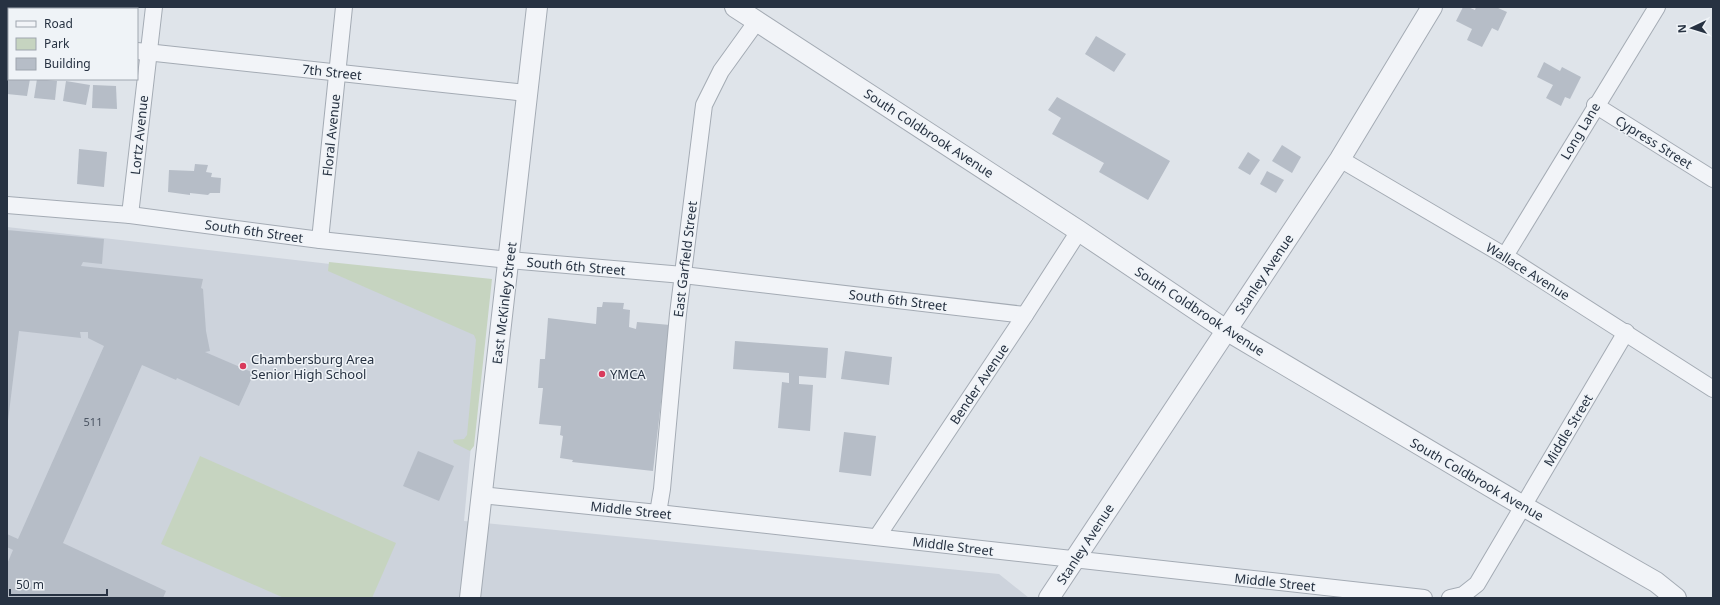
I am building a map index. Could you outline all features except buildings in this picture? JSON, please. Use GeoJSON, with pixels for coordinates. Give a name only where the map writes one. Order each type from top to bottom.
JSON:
{"type":"FeatureCollection","features":[{"type":"Feature","properties":{"kind":"street","name":"Lortz Avenue"},"geometry":{"type":"LineString","coordinates":[[130,215],[143,52],[154,7]]}},
{"type":"Feature","properties":{"kind":"street","name":"Floral Avenue"},"geometry":{"type":"LineString","coordinates":[[320,240],[344,7]]}},
{"type":"Feature","properties":{"kind":"street","name":"East McKinley Street"},"geometry":{"type":"LineString","coordinates":[[470,598],[510,260],[526,94],[537,7]]}},
{"type":"Feature","properties":{"kind":"street","name":"South Coldbrook Avenue"},"geometry":{"type":"LineString","coordinates":[[735,7],[1079,231],[1226,330],[1523,506],[1656,582],[1676,598]]}},
{"type":"Feature","properties":{"kind":"street","name":"Stanley Avenue"},"geometry":{"type":"LineString","coordinates":[[1049,598],[1340,159],[1432,7]]}},
{"type":"Feature","properties":{"kind":"street","name":"Long Lane"},"geometry":{"type":"LineString","coordinates":[[1505,256],[1595,105],[1657,7]]}},
{"type":"Feature","properties":{"kind":"street","name":"East Garfield Street"},"geometry":{"type":"LineString","coordinates":[[658,513],[662,489],[678,314],[704,105],[721,71],[756,21]]}},
{"type":"Feature","properties":{"kind":"street","name":"7th Street"},"geometry":{"type":"LineString","coordinates":[[143,52],[526,94]]}},
{"type":"Feature","properties":{"kind":"street","name":"Cypress Street"},"geometry":{"type":"LineString","coordinates":[[1595,105],[1713,179]]}},
{"type":"Feature","properties":{"kind":"street","name":"Wallace Avenue"},"geometry":{"type":"LineString","coordinates":[[1340,159],[1505,256],[1713,388]]}},
{"type":"Feature","properties":{"kind":"street","name":"South 6th Street"},"geometry":{"type":"LineString","coordinates":[[7,205],[130,215],[320,240],[510,260],[683,274],[1025,315]]}},
{"type":"Feature","properties":{"kind":"street","name":"Bender Avenue"},"geometry":{"type":"LineString","coordinates":[[877,537],[1025,315],[1079,231]]}},
{"type":"Feature","properties":{"kind":"street","name":"Middle Street"},"geometry":{"type":"LineString","coordinates":[[1450,598],[1463,595],[1477,584],[1626,332]]}},
{"type":"Feature","properties":{"kind":"street","name":"Middle Street"},"geometry":{"type":"LineString","coordinates":[[482,495],[658,513],[1424,598]]}},
{"type":"Feature","properties":{"kind":"shaded area","name":"Chambersburg Area Senior High School"},"geometry":{"type":"Polygon","coordinates":[[[7,227],[486,282],[464,521],[999,574],[1029,598],[7,598],[7,227]]]}},
{"type":"Feature","properties":{"kind":"green space"},"geometry":{"type":"Polygon","coordinates":[[[329,262],[492,279],[474,446],[470,451],[454,443],[453,440],[464,439],[467,435],[476,340],[474,335],[328,271],[329,262]]]}},
{"type":"Feature","properties":{"kind":"green space"},"geometry":{"type":"Polygon","coordinates":[[[200,456],[396,543],[372,598],[284,598],[161,544],[200,456]]]}},
{"type":"Feature","properties":{"kind":"place","name":"Chambersburg Area Senior High School"},"geometry":{"type":"Point","coordinates":[243,366]}},
{"type":"Feature","properties":{"kind":"place","name":"YMCA"},"geometry":{"type":"Point","coordinates":[602,374]}}]}
